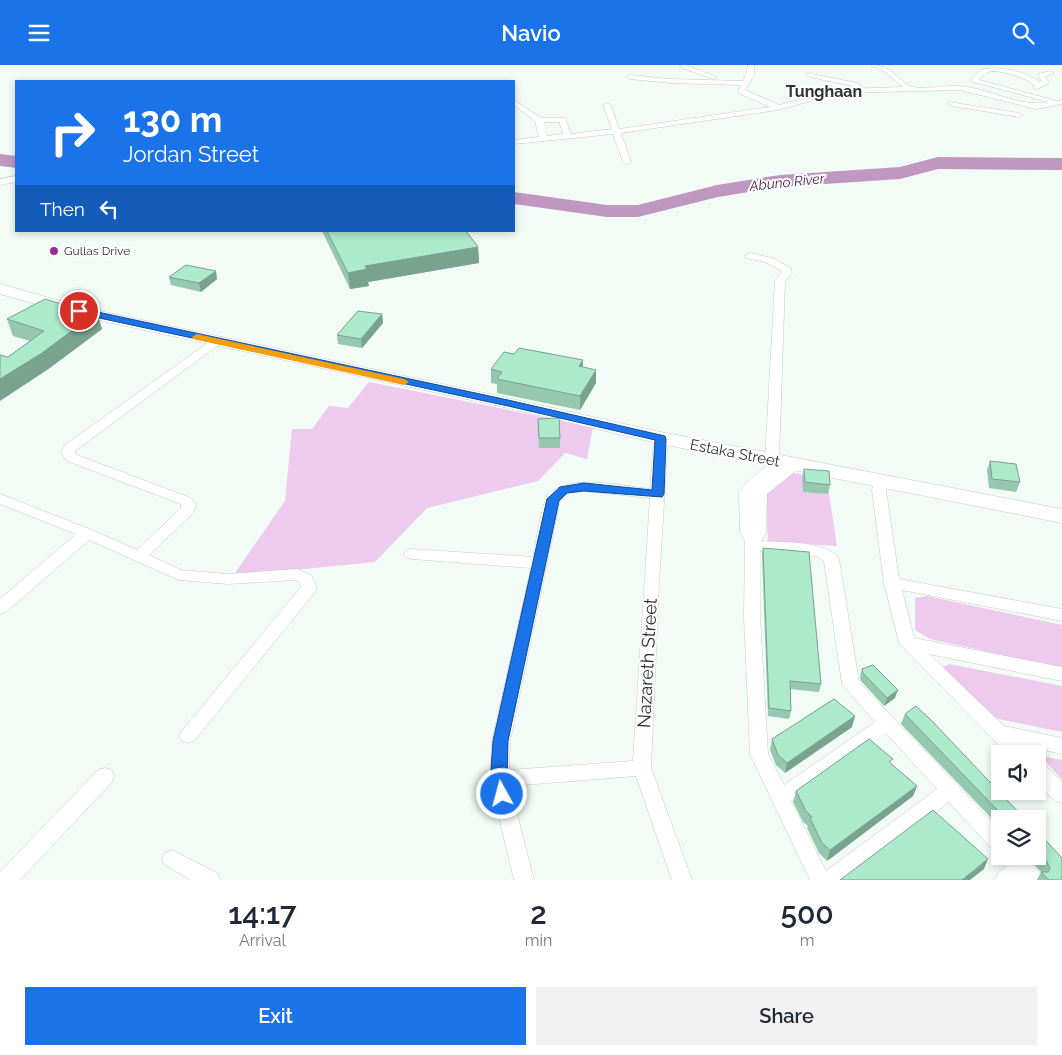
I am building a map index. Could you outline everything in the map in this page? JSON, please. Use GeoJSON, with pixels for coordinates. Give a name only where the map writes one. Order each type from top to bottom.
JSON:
{"type":"FeatureCollection","features":[{"type":"Feature","properties":{"kind":"street"},"geometry":{"type":"LineString","coordinates":[[684,65],[684,67],[728,81]]}},
{"type":"Feature","properties":{"kind":"street"},"geometry":{"type":"LineString","coordinates":[[751,65],[750,75],[741,91],[778,107]]}},
{"type":"Feature","properties":{"kind":"street"},"geometry":{"type":"LineString","coordinates":[[874,65],[887,71],[910,89]]}},
{"type":"Feature","properties":{"kind":"street"},"geometry":{"type":"LineString","coordinates":[[1039,86],[1030,77],[992,69],[982,72],[974,81],[1026,95],[1062,102]]}},
{"type":"Feature","properties":{"kind":"street"},"geometry":{"type":"LineString","coordinates":[[1026,95],[1045,82],[1041,76],[1050,73]]}},
{"type":"Feature","properties":{"kind":"street"},"geometry":{"type":"LineString","coordinates":[[810,75],[872,90]]}},
{"type":"Feature","properties":{"kind":"street"},"geometry":{"type":"LineString","coordinates":[[630,77],[670,81],[728,81],[744,83]]}},
{"type":"Feature","properties":{"kind":"street"},"geometry":{"type":"LineString","coordinates":[[515,140],[544,139],[657,127],[778,107],[841,91],[960,88],[1036,107],[1062,102]]}},
{"type":"Feature","properties":{"kind":"street"},"geometry":{"type":"LineString","coordinates":[[968,91],[950,106],[1018,119],[1020,104]]}},
{"type":"Feature","properties":{"kind":"street"},"geometry":{"type":"LineString","coordinates":[[515,103],[539,121],[562,121],[568,136]]}},
{"type":"Feature","properties":{"kind":"street"},"geometry":{"type":"LineString","coordinates":[[607,105],[627,162]]}},
{"type":"Feature","properties":{"kind":"street"},"geometry":{"type":"LineString","coordinates":[[539,121],[544,139]]}},
{"type":"Feature","properties":{"kind":"street"},"geometry":{"type":"LineString","coordinates":[[0,182],[15,179]]}},
{"type":"Feature","properties":{"kind":"street"},"geometry":{"type":"LineString","coordinates":[[750,256],[786,267],[787,273],[780,280],[783,463],[781,474],[753,493],[759,533],[752,543],[752,617],[759,754],[820,880]]}},
{"type":"Feature","properties":{"kind":"street","name":"Estaka Street"},"geometry":{"type":"LineString","coordinates":[[0,289],[79,311],[508,403],[661,439],[1062,516]]}},
{"type":"Feature","properties":{"kind":"street"},"geometry":{"type":"LineString","coordinates":[[138,557],[188,510],[189,505],[186,501],[72,458],[68,453],[70,448],[217,341]]}},
{"type":"Feature","properties":{"kind":"street","name":"Nazareth Street"},"geometry":{"type":"LineString","coordinates":[[661,439],[651,582],[642,768],[682,880]]}},
{"type":"Feature","properties":{"kind":"street"},"geometry":{"type":"LineString","coordinates":[[880,481],[879,490],[892,583],[907,642],[1011,745]]}},
{"type":"Feature","properties":{"kind":"street"},"geometry":{"type":"LineString","coordinates":[[524,880],[499,779],[501,741],[553,499],[564,489],[584,487],[658,494]]}},
{"type":"Feature","properties":{"kind":"street"},"geometry":{"type":"LineString","coordinates":[[0,499],[87,533],[178,575],[228,579],[297,574],[306,579],[309,588],[188,736]]}},
{"type":"Feature","properties":{"kind":"street"},"geometry":{"type":"LineString","coordinates":[[0,607],[87,533]]}},
{"type":"Feature","properties":{"kind":"street"},"geometry":{"type":"LineString","coordinates":[[752,543],[820,551],[831,559],[851,684],[991,834]]}},
{"type":"Feature","properties":{"kind":"street"},"geometry":{"type":"LineString","coordinates":[[412,554],[540,563]]}},
{"type":"Feature","properties":{"kind":"street"},"geometry":{"type":"LineString","coordinates":[[892,583],[1062,615]]}},
{"type":"Feature","properties":{"kind":"street"},"geometry":{"type":"LineString","coordinates":[[907,642],[1062,674]]}},
{"type":"Feature","properties":{"kind":"street"},"geometry":{"type":"LineString","coordinates":[[780,797],[887,723]]}},
{"type":"Feature","properties":{"kind":"street"},"geometry":{"type":"LineString","coordinates":[[999,733],[1062,746]]}},
{"type":"Feature","properties":{"kind":"street"},"geometry":{"type":"LineString","coordinates":[[499,779],[642,768]]}},
{"type":"Feature","properties":{"kind":"street"},"geometry":{"type":"LineString","coordinates":[[6,880],[105,776]]}},
{"type":"Feature","properties":{"kind":"street"},"geometry":{"type":"LineString","coordinates":[[1046,779],[1062,795]]}},
{"type":"Feature","properties":{"kind":"street"},"geometry":{"type":"LineString","coordinates":[[830,880],[950,790]]}},
{"type":"Feature","properties":{"kind":"street"},"geometry":{"type":"LineString","coordinates":[[172,859],[210,880]]}},
{"type":"Feature","properties":{"kind":"street"},"geometry":{"type":"LineString","coordinates":[[1005,880],[1022,868]]}},
{"type":"Feature","properties":{"kind":"shaded area"},"geometry":{"type":"Polygon","coordinates":[[[369,382],[593,427],[587,459],[565,453],[538,481],[427,508],[375,562],[233,576],[285,501],[292,429],[312,429],[329,406],[348,408],[369,382]]]}},
{"type":"Feature","properties":{"kind":"shaded area"},"geometry":{"type":"Polygon","coordinates":[[[793,473],[825,477],[837,546],[768,542],[766,495],[793,473]]]}},
{"type":"Feature","properties":{"kind":"shaded area"},"geometry":{"type":"Polygon","coordinates":[[[927,596],[1062,625],[1062,668],[930,639],[915,630],[915,598],[927,596]]]}},
{"type":"Feature","properties":{"kind":"shaded area"},"geometry":{"type":"Polygon","coordinates":[[[949,664],[1062,686],[1062,732],[994,718],[942,668],[949,664]]]}},
{"type":"Feature","properties":{"kind":"shaded area"},"geometry":{"type":"Polygon","coordinates":[[[1046,757],[1062,760],[1062,780],[1046,762],[1046,757]]]}},
{"type":"Feature","properties":{"kind":"building"},"geometry":{"type":"Polygon","coordinates":[[[328,232],[467,232],[478,247],[365,266],[367,269],[348,273],[328,232]]]}},
{"type":"Feature","properties":{"kind":"building"},"geometry":{"type":"Polygon","coordinates":[[[186,265],[216,271],[199,283],[169,277],[186,265]]]}},
{"type":"Feature","properties":{"kind":"building"},"geometry":{"type":"Polygon","coordinates":[[[45,299],[97,312],[42,353],[0,379],[0,355],[8,357],[44,331],[7,319],[45,299]]]}},
{"type":"Feature","properties":{"kind":"building"},"geometry":{"type":"Polygon","coordinates":[[[358,311],[382,314],[361,339],[337,335],[358,311]]]}},
{"type":"Feature","properties":{"kind":"building"},"geometry":{"type":"Polygon","coordinates":[[[519,348],[583,360],[579,366],[596,370],[580,396],[497,379],[502,372],[491,369],[504,352],[514,354],[519,348]]]}},
{"type":"Feature","properties":{"kind":"building"},"geometry":{"type":"Polygon","coordinates":[[[559,418],[560,438],[539,438],[538,419],[559,418]]]}},
{"type":"Feature","properties":{"kind":"building"},"geometry":{"type":"Polygon","coordinates":[[[990,461],[1016,464],[1020,482],[992,479],[990,461]]]}},
{"type":"Feature","properties":{"kind":"building"},"geometry":{"type":"Polygon","coordinates":[[[804,469],[829,471],[830,485],[805,482],[804,469]]]}},
{"type":"Feature","properties":{"kind":"building"},"geometry":{"type":"Polygon","coordinates":[[[763,548],[809,552],[821,684],[790,681],[791,711],[769,708],[763,548]]]}},
{"type":"Feature","properties":{"kind":"building"},"geometry":{"type":"Polygon","coordinates":[[[873,665],[898,690],[887,698],[863,673],[862,669],[873,665]]]}},
{"type":"Feature","properties":{"kind":"building"},"geometry":{"type":"Polygon","coordinates":[[[834,699],[855,716],[787,763],[778,755],[772,739],[834,699]]]}},
{"type":"Feature","properties":{"kind":"building"},"geometry":{"type":"Polygon","coordinates":[[[916,706],[991,783],[991,800],[1007,800],[1016,810],[997,810],[905,714],[916,706]]]}},
{"type":"Feature","properties":{"kind":"building"},"geometry":{"type":"Polygon","coordinates":[[[869,739],[893,759],[889,762],[917,786],[830,850],[822,843],[810,818],[812,817],[806,811],[796,791],[869,739]]]}},
{"type":"Feature","properties":{"kind":"building"},"geometry":{"type":"Polygon","coordinates":[[[933,810],[988,859],[962,880],[840,880],[933,810]]]}},
{"type":"Feature","properties":{"kind":"building"},"geometry":{"type":"Polygon","coordinates":[[[1046,841],[1062,858],[1062,880],[1049,880],[1041,872],[1048,872],[1050,869],[1047,862],[1046,841]]]}},
{"type":"Feature","properties":{"kind":"waterway","name":"Abuno River"},"geometry":{"type":"LineString","coordinates":[[0,160],[15,162]]}},
{"type":"Feature","properties":{"kind":"waterway","name":"Abuno River"},"geometry":{"type":"LineString","coordinates":[[515,198],[607,211],[638,211],[717,191],[780,181],[900,173],[938,163],[1062,164]]}},
{"type":"Feature","properties":{"kind":"slow traffic"},"geometry":{"type":"LineString","coordinates":[[197,337],[404,382]]}},
{"type":"Feature","properties":{"kind":"place","name":"Gullas Drive"},"geometry":{"type":"Point","coordinates":[54,251]}},
{"type":"Feature","properties":{"kind":"district","name":"Tunghaan"},"geometry":{"type":"Point","coordinates":[824,91]}},
{"type":"Feature","properties":{"kind":"route"},"geometry":{"type":"LineString","coordinates":[[79,311],[508,403],[661,439],[658,494],[584,487],[564,489],[553,499],[501,741],[499,779],[502,794]]}}]}
